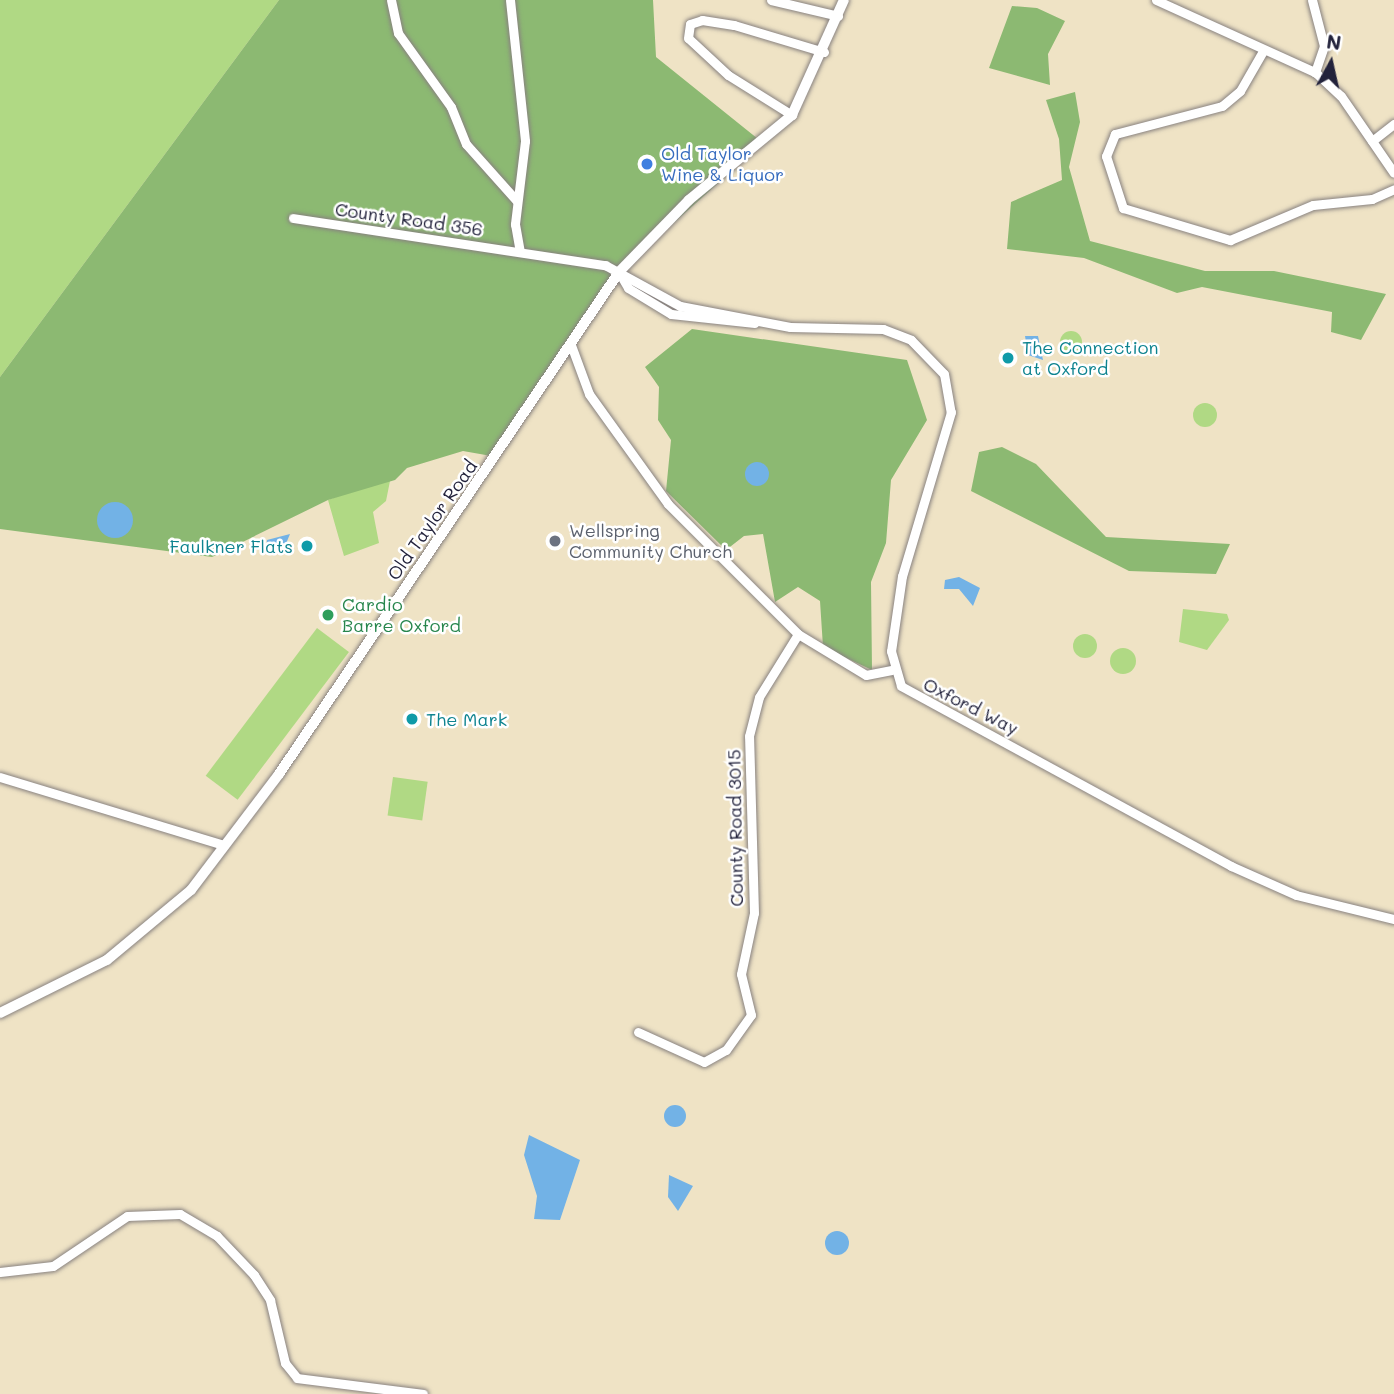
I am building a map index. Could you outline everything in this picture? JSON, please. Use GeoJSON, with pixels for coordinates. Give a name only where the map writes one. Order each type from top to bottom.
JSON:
{"type":"FeatureCollection","features":[{"type":"Feature","properties":{"kind":"street"},"geometry":{"type":"LineString","coordinates":[[391,0],[398,33],[451,107],[466,144],[517,201]]}},
{"type":"Feature","properties":{"kind":"street"},"geometry":{"type":"LineString","coordinates":[[510,0],[525,141],[517,201],[520,251]]}},
{"type":"Feature","properties":{"kind":"street"},"geometry":{"type":"LineString","coordinates":[[771,0],[838,16]]}},
{"type":"Feature","properties":{"kind":"street","name":"Old Taylor Road"},"geometry":{"type":"LineString","coordinates":[[0,1013],[62,986],[137,941],[191,890],[571,345],[619,272],[689,200],[792,115],[824,52],[844,0]]}},
{"type":"Feature","properties":{"kind":"street"},"geometry":{"type":"LineString","coordinates":[[1156,0],[1263,51],[1315,72],[1372,141],[1394,173]]}},
{"type":"Feature","properties":{"kind":"street"},"geometry":{"type":"LineString","coordinates":[[1312,0],[1324,46],[1315,72]]}},
{"type":"Feature","properties":{"kind":"street"},"geometry":{"type":"LineString","coordinates":[[792,115],[728,75],[688,38],[690,24],[702,20],[734,25],[824,52]]}},
{"type":"Feature","properties":{"kind":"street"},"geometry":{"type":"LineString","coordinates":[[1263,51],[1243,87],[1222,106],[1115,134],[1106,156],[1123,208],[1230,240],[1313,205],[1373,199],[1394,189]]}},
{"type":"Feature","properties":{"kind":"street"},"geometry":{"type":"LineString","coordinates":[[1372,141],[1394,124]]}},
{"type":"Feature","properties":{"kind":"street","name":"County Road 356"},"geometry":{"type":"LineString","coordinates":[[292,218],[520,251],[619,272]]}},
{"type":"Feature","properties":{"kind":"street"},"geometry":{"type":"LineString","coordinates":[[571,345],[589,394],[668,504],[798,634],[866,675],[892,670],[908,550],[951,412],[944,374],[921,347],[883,329],[755,323],[670,303],[619,272]]}},
{"type":"Feature","properties":{"kind":"street","name":"County Road 3015"},"geometry":{"type":"LineString","coordinates":[[638,1032],[704,1062],[726,1050],[751,1015],[741,975],[754,912],[749,736],[773,666],[798,634]]}},
{"type":"Feature","properties":{"kind":"street","name":"Oxford Way"},"geometry":{"type":"LineString","coordinates":[[892,670],[910,694],[1057,766],[1231,866],[1296,895],[1394,919]]}},
{"type":"Feature","properties":{"kind":"street"},"geometry":{"type":"LineString","coordinates":[[0,777],[224,845]]}},
{"type":"Feature","properties":{"kind":"street"},"geometry":{"type":"LineString","coordinates":[[0,1272],[53,1266],[127,1216],[180,1214],[217,1236],[254,1275],[270,1300],[285,1363],[297,1378],[423,1394]]}},
{"type":"Feature","properties":{"kind":"green space"},"geometry":{"type":"Polygon","coordinates":[[[0,0],[279,0],[0,377],[0,0]]]}},
{"type":"Feature","properties":{"kind":"green space"},"geometry":{"type":"Polygon","coordinates":[[[279,0],[653,0],[656,57],[763,143],[619,272],[497,457],[463,451],[407,468],[395,480],[328,500],[212,557],[0,529],[0,377],[279,0]]]}},
{"type":"Feature","properties":{"kind":"green space"},"geometry":{"type":"Polygon","coordinates":[[[1012,6],[1037,8],[1065,21],[1048,54],[1050,85],[989,68],[1012,6]]]}},
{"type":"Feature","properties":{"kind":"green space"},"geometry":{"type":"Polygon","coordinates":[[[1075,92],[1080,122],[1069,167],[1090,241],[1205,271],[1274,271],[1386,294],[1361,340],[1331,332],[1332,312],[1202,287],[1177,293],[1084,258],[1007,249],[1011,202],[1062,180],[1059,139],[1046,100],[1075,92]]]}},
{"type":"Feature","properties":{"kind":"green space"},"geometry":{"type":"Polygon","coordinates":[[[692,329],[907,360],[927,420],[891,480],[886,543],[871,582],[872,670],[823,647],[820,601],[798,587],[775,602],[763,534],[744,536],[726,550],[666,491],[671,440],[658,420],[659,387],[645,367],[692,329]]]}},
{"type":"Feature","properties":{"kind":"green space"},"geometry":{"type":"Polygon","coordinates":[[[1067,331],[1075,331],[1082,338],[1082,346],[1075,353],[1067,353],[1060,346],[1060,338],[1067,331]]]}},
{"type":"Feature","properties":{"kind":"green space"},"geometry":{"type":"Polygon","coordinates":[[[1205,403],[1213,407],[1217,415],[1213,423],[1205,427],[1197,423],[1193,415],[1197,407],[1205,403]]]}},
{"type":"Feature","properties":{"kind":"green space"},"geometry":{"type":"Polygon","coordinates":[[[1002,447],[1036,464],[1106,537],[1230,544],[1216,574],[1129,571],[971,491],[979,452],[1002,447]]]}},
{"type":"Feature","properties":{"kind":"green space"},"geometry":{"type":"Polygon","coordinates":[[[391,476],[386,501],[373,512],[379,543],[344,556],[328,500],[391,476]]]}},
{"type":"Feature","properties":{"kind":"green space"},"geometry":{"type":"Polygon","coordinates":[[[1183,609],[1227,614],[1229,620],[1207,650],[1179,642],[1183,609]]]}},
{"type":"Feature","properties":{"kind":"green space"},"geometry":{"type":"Polygon","coordinates":[[[317,628],[349,652],[238,800],[206,776],[317,628]]]}},
{"type":"Feature","properties":{"kind":"green space"},"geometry":{"type":"Polygon","coordinates":[[[1085,634],[1094,637],[1097,646],[1094,655],[1085,658],[1076,655],[1073,646],[1076,637],[1085,634]]]}},
{"type":"Feature","properties":{"kind":"green space"},"geometry":{"type":"Polygon","coordinates":[[[1123,648],[1132,652],[1136,661],[1132,670],[1123,674],[1114,670],[1110,661],[1114,652],[1123,648]]]}},
{"type":"Feature","properties":{"kind":"green space"},"geometry":{"type":"Polygon","coordinates":[[[393,777],[428,782],[422,820],[388,816],[393,777]]]}},
{"type":"Feature","properties":{"kind":"water"},"geometry":{"type":"Polygon","coordinates":[[[1025,336],[1038,336],[1043,360],[1028,355],[1025,336]]]}},
{"type":"Feature","properties":{"kind":"water"},"geometry":{"type":"Polygon","coordinates":[[[757,462],[765,466],[769,474],[765,482],[757,486],[749,482],[745,474],[749,466],[757,462]]]}},
{"type":"Feature","properties":{"kind":"water"},"geometry":{"type":"Polygon","coordinates":[[[115,502],[128,507],[133,520],[128,533],[115,538],[102,533],[97,520],[102,507],[115,502]]]}},
{"type":"Feature","properties":{"kind":"water"},"geometry":{"type":"Polygon","coordinates":[[[290,534],[285,546],[266,548],[267,540],[290,534]]]}},
{"type":"Feature","properties":{"kind":"water"},"geometry":{"type":"Polygon","coordinates":[[[959,577],[980,588],[973,606],[959,589],[944,589],[945,580],[959,577]]]}},
{"type":"Feature","properties":{"kind":"water"},"geometry":{"type":"Polygon","coordinates":[[[675,1105],[683,1108],[686,1116],[683,1124],[675,1127],[667,1124],[664,1116],[667,1108],[675,1105]]]}},
{"type":"Feature","properties":{"kind":"water"},"geometry":{"type":"Polygon","coordinates":[[[529,1135],[580,1160],[560,1220],[534,1219],[537,1196],[524,1155],[529,1135]]]}},
{"type":"Feature","properties":{"kind":"water"},"geometry":{"type":"Polygon","coordinates":[[[669,1175],[693,1186],[678,1211],[668,1197],[669,1175]]]}},
{"type":"Feature","properties":{"kind":"water"},"geometry":{"type":"Polygon","coordinates":[[[837,1231],[845,1235],[849,1243],[845,1251],[837,1255],[829,1251],[825,1243],[829,1235],[837,1231]]]}},
{"type":"Feature","properties":{"kind":"place","name":"Old Taylor Wine & Liquor"},"geometry":{"type":"Point","coordinates":[647,164]}},
{"type":"Feature","properties":{"kind":"place","name":"The Connection at Oxford"},"geometry":{"type":"Point","coordinates":[1008,358]}},
{"type":"Feature","properties":{"kind":"place","name":"Wellspring Community Church"},"geometry":{"type":"Point","coordinates":[555,541]}},
{"type":"Feature","properties":{"kind":"place","name":"Faulkner Flats"},"geometry":{"type":"Point","coordinates":[307,546]}},
{"type":"Feature","properties":{"kind":"place","name":"Cardio Barre Oxford"},"geometry":{"type":"Point","coordinates":[328,615]}},
{"type":"Feature","properties":{"kind":"place","name":"The Mark"},"geometry":{"type":"Point","coordinates":[412,719]}}]}
